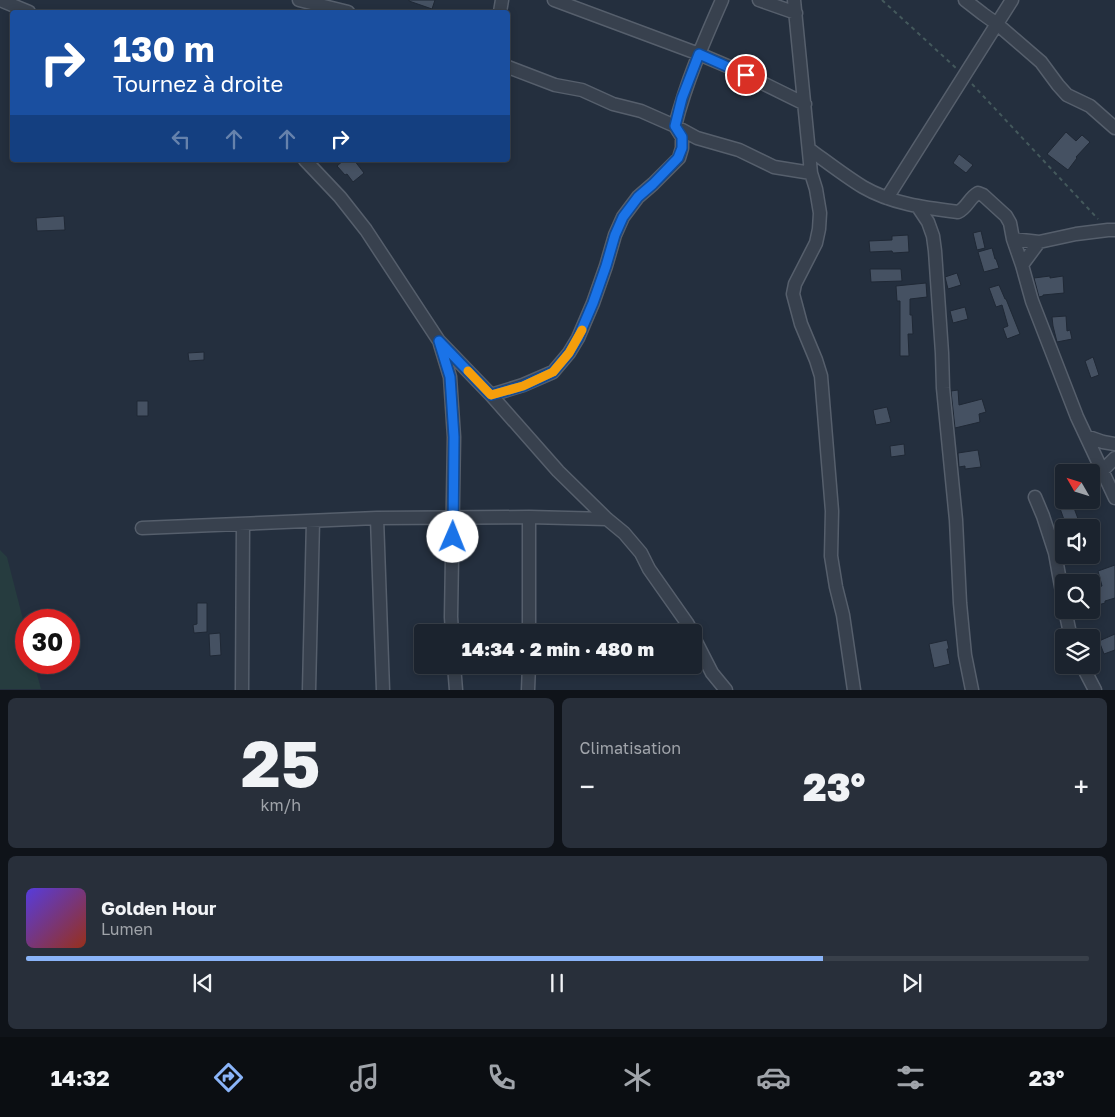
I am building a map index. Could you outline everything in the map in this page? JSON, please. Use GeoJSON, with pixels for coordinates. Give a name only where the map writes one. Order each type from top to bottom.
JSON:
{"type":"FeatureCollection","features":[{"type":"Feature","properties":{"kind":"street"},"geometry":{"type":"LineString","coordinates":[[0,0],[24,10]]}},
{"type":"Feature","properties":{"kind":"street"},"geometry":{"type":"LineString","coordinates":[[299,0],[340,10]]}},
{"type":"Feature","properties":{"kind":"street"},"geometry":{"type":"LineString","coordinates":[[554,0],[699,54],[732,68],[804,104]]}},
{"type":"Feature","properties":{"kind":"street"},"geometry":{"type":"LineString","coordinates":[[491,395],[523,386],[553,372],[569,353],[578,338],[593,303],[615,235],[623,217],[638,197],[678,158],[682,148],[682,137],[675,126],[682,98],[722,0]]}},
{"type":"Feature","properties":{"kind":"street"},"geometry":{"type":"LineString","coordinates":[[759,0],[796,13]]}},
{"type":"Feature","properties":{"kind":"street"},"geometry":{"type":"LineString","coordinates":[[794,0],[811,173],[820,213],[816,243],[795,284],[793,294],[801,324],[821,376],[832,503],[831,556],[843,615],[854,690]]}},
{"type":"Feature","properties":{"kind":"street"},"geometry":{"type":"LineString","coordinates":[[965,0],[997,24],[1041,62],[1067,95],[1090,106],[1115,128]]}},
{"type":"Feature","properties":{"kind":"street"},"geometry":{"type":"LineString","coordinates":[[887,198],[1012,0]]}},
{"type":"Feature","properties":{"kind":"street"},"geometry":{"type":"LineString","coordinates":[[510,68],[555,85],[582,90],[613,104],[641,111],[697,138],[740,150],[774,167],[811,173]]}},
{"type":"Feature","properties":{"kind":"street"},"geometry":{"type":"LineString","coordinates":[[809,149],[864,188],[887,198],[918,207],[958,212],[963,210],[978,192],[1006,216],[1010,223],[1032,301],[1077,417],[1115,498]]}},
{"type":"Feature","properties":{"kind":"street"},"geometry":{"type":"LineString","coordinates":[[307,162],[366,230],[439,341],[491,395],[558,470],[641,553],[649,569],[688,624]]}},
{"type":"Feature","properties":{"kind":"street"},"geometry":{"type":"LineString","coordinates":[[918,207],[928,222],[933,236],[935,251],[942,353],[942,388],[956,520],[965,655],[972,690]]}},
{"type":"Feature","properties":{"kind":"street"},"geometry":{"type":"LineString","coordinates":[[1013,239],[1039,242],[1076,234],[1112,230]]}},
{"type":"Feature","properties":{"kind":"street"},"geometry":{"type":"LineString","coordinates":[[1022,265],[1039,242]]}},
{"type":"Feature","properties":{"kind":"street"},"geometry":{"type":"LineString","coordinates":[[439,341],[450,377],[454,437],[451,624]]}},
{"type":"Feature","properties":{"kind":"street"},"geometry":{"type":"LineString","coordinates":[[1086,436],[1102,442],[1115,444]]}},
{"type":"Feature","properties":{"kind":"street"},"geometry":{"type":"LineString","coordinates":[[1102,471],[1115,458]]}},
{"type":"Feature","properties":{"kind":"street"},"geometry":{"type":"LineString","coordinates":[[1035,496],[1055,553],[1059,574]]}},
{"type":"Feature","properties":{"kind":"street"},"geometry":{"type":"LineString","coordinates":[[142,528],[378,518],[529,517],[607,519]]}},
{"type":"Feature","properties":{"kind":"street"},"geometry":{"type":"LineString","coordinates":[[529,517],[529,624]]}},
{"type":"Feature","properties":{"kind":"street"},"geometry":{"type":"LineString","coordinates":[[378,518],[383,690]]}},
{"type":"Feature","properties":{"kind":"street"},"geometry":{"type":"LineString","coordinates":[[309,690],[313,521]]}},
{"type":"Feature","properties":{"kind":"street"},"geometry":{"type":"LineString","coordinates":[[242,690],[243,525]]}},
{"type":"Feature","properties":{"kind":"street"},"geometry":{"type":"LineString","coordinates":[[702,653],[712,673],[726,690]]}},
{"type":"Feature","properties":{"kind":"street"},"geometry":{"type":"LineString","coordinates":[[455,674],[456,690]]}},
{"type":"Feature","properties":{"kind":"street"},"geometry":{"type":"LineString","coordinates":[[528,690],[529,674]]}},
{"type":"Feature","properties":{"kind":"street"},"geometry":{"type":"LineString","coordinates":[[1087,674],[1095,690]]}},
{"type":"Feature","properties":{"kind":"path"},"geometry":{"type":"LineString","coordinates":[[882,0],[964,75],[1112,230]]}},
{"type":"Feature","properties":{"kind":"green space"},"geometry":{"type":"Polygon","coordinates":[[[0,550],[7,557],[20,609],[15,609],[15,674],[37,674],[41,689],[0,689],[0,550]]]}},
{"type":"Feature","properties":{"kind":"building"},"geometry":{"type":"Polygon","coordinates":[[[409,0],[435,0],[432,9],[409,0]]]}},
{"type":"Feature","properties":{"kind":"building"},"geometry":{"type":"Polygon","coordinates":[[[1066,132],[1076,141],[1082,135],[1090,142],[1076,157],[1068,170],[1047,154],[1066,132]]]}},
{"type":"Feature","properties":{"kind":"building"},"geometry":{"type":"Polygon","coordinates":[[[959,154],[973,165],[966,173],[953,163],[959,154]]]}},
{"type":"Feature","properties":{"kind":"building"},"geometry":{"type":"Polygon","coordinates":[[[342,162],[356,162],[364,173],[353,182],[337,166],[342,162]]]}},
{"type":"Feature","properties":{"kind":"building"},"geometry":{"type":"Polygon","coordinates":[[[64,216],[65,230],[37,231],[36,218],[64,216]]]}},
{"type":"Feature","properties":{"kind":"building"},"geometry":{"type":"Polygon","coordinates":[[[981,231],[985,248],[977,250],[973,233],[981,231]]]}},
{"type":"Feature","properties":{"kind":"building"},"geometry":{"type":"Polygon","coordinates":[[[908,235],[909,252],[870,252],[869,241],[892,240],[892,236],[908,235]]]}},
{"type":"Feature","properties":{"kind":"building"},"geometry":{"type":"Polygon","coordinates":[[[992,248],[999,268],[984,272],[978,252],[992,248]]]}},
{"type":"Feature","properties":{"kind":"building"},"geometry":{"type":"Polygon","coordinates":[[[870,269],[901,269],[902,281],[871,282],[870,269]]]}},
{"type":"Feature","properties":{"kind":"building"},"geometry":{"type":"Polygon","coordinates":[[[957,273],[961,285],[948,289],[945,277],[957,273]]]}},
{"type":"Feature","properties":{"kind":"building"},"geometry":{"type":"Polygon","coordinates":[[[1050,276],[1050,278],[1063,276],[1064,293],[1039,297],[1034,278],[1050,276]]]}},
{"type":"Feature","properties":{"kind":"building"},"geometry":{"type":"Polygon","coordinates":[[[926,283],[927,297],[910,299],[913,334],[908,334],[909,356],[900,356],[900,301],[897,301],[896,286],[926,283]]]}},
{"type":"Feature","properties":{"kind":"building"},"geometry":{"type":"Polygon","coordinates":[[[999,285],[1020,334],[1007,339],[1003,328],[1008,326],[1002,305],[996,307],[989,288],[999,285]]]}},
{"type":"Feature","properties":{"kind":"building"},"geometry":{"type":"Polygon","coordinates":[[[965,307],[968,319],[953,323],[950,311],[965,307]]]}},
{"type":"Feature","properties":{"kind":"building"},"geometry":{"type":"Polygon","coordinates":[[[1066,316],[1067,331],[1070,330],[1072,339],[1057,342],[1052,317],[1066,316]]]}},
{"type":"Feature","properties":{"kind":"building"},"geometry":{"type":"Polygon","coordinates":[[[204,352],[204,360],[189,361],[188,353],[204,352]]]}},
{"type":"Feature","properties":{"kind":"building"},"geometry":{"type":"Polygon","coordinates":[[[1093,357],[1099,375],[1091,378],[1085,361],[1093,357]]]}},
{"type":"Feature","properties":{"kind":"building"},"geometry":{"type":"Polygon","coordinates":[[[958,390],[959,405],[982,399],[986,412],[979,414],[980,422],[955,428],[951,391],[958,390]]]}},
{"type":"Feature","properties":{"kind":"building"},"geometry":{"type":"Polygon","coordinates":[[[137,401],[148,401],[148,416],[137,416],[137,401]]]}},
{"type":"Feature","properties":{"kind":"building"},"geometry":{"type":"Polygon","coordinates":[[[887,407],[891,422],[876,425],[873,410],[887,407]]]}},
{"type":"Feature","properties":{"kind":"building"},"geometry":{"type":"Polygon","coordinates":[[[904,444],[905,455],[891,457],[890,446],[904,444]]]}},
{"type":"Feature","properties":{"kind":"building"},"geometry":{"type":"Polygon","coordinates":[[[978,450],[981,467],[965,469],[965,466],[959,467],[958,453],[978,450]]]}},
{"type":"Feature","properties":{"kind":"building"},"geometry":{"type":"Polygon","coordinates":[[[1060,509],[1074,509],[1078,519],[1064,519],[1060,509]]]}},
{"type":"Feature","properties":{"kind":"building"},"geometry":{"type":"Polygon","coordinates":[[[1115,565],[1115,598],[1100,604],[1100,587],[1102,586],[1098,571],[1115,565]]]}},
{"type":"Feature","properties":{"kind":"building"},"geometry":{"type":"Polygon","coordinates":[[[197,603],[207,603],[207,632],[194,633],[193,625],[197,624],[197,603]]]}},
{"type":"Feature","properties":{"kind":"building"},"geometry":{"type":"Polygon","coordinates":[[[220,633],[221,655],[210,656],[209,634],[220,633]]]}},
{"type":"Feature","properties":{"kind":"building"},"geometry":{"type":"Polygon","coordinates":[[[1115,634],[1115,650],[1104,654],[1100,641],[1115,634]]]}},
{"type":"Feature","properties":{"kind":"building"},"geometry":{"type":"Polygon","coordinates":[[[947,640],[950,664],[934,668],[929,644],[947,640]]]}},
{"type":"Feature","properties":{"kind":"slow traffic"},"geometry":{"type":"LineString","coordinates":[[468,371],[491,395],[523,386],[553,372],[569,353],[582,330]]}},
{"type":"Feature","properties":{"kind":"route"},"geometry":{"type":"LineString","coordinates":[[453,537],[454,437],[450,377],[439,341],[491,395],[523,386],[553,372],[569,353],[578,338],[593,303],[615,235],[623,217],[638,197],[678,158],[682,148],[682,137],[675,126],[682,98],[699,54],[746,75]]}}]}
